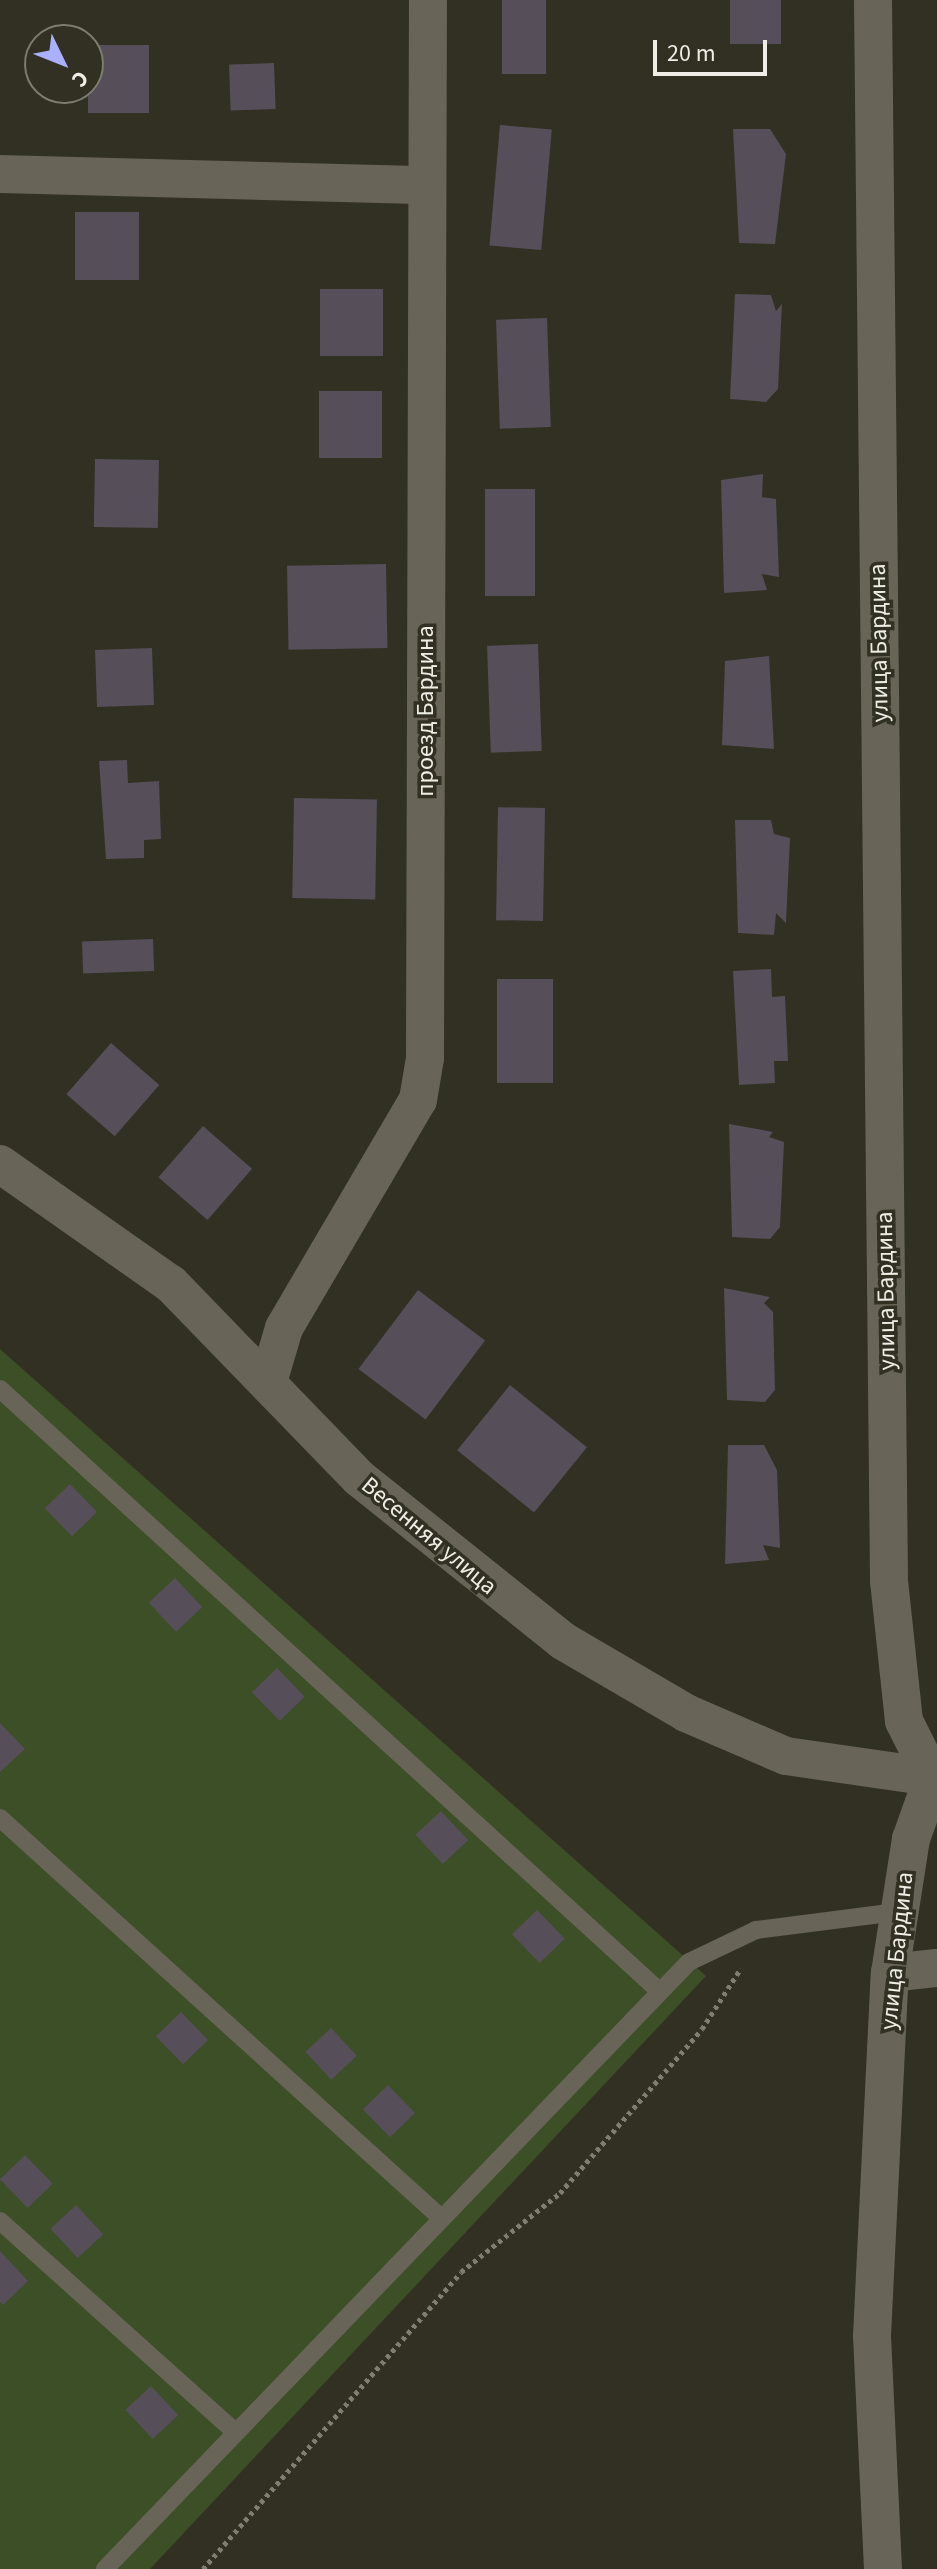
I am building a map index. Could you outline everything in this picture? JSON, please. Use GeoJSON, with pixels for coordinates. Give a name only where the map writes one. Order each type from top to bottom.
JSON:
{"type":"FeatureCollection","features":[{"type":"Feature","properties":{"kind":"street","name":"проезд Бардина"},"geometry":{"type":"LineString","coordinates":[[268,1382],[284,1328],[418,1100],[425,1058],[428,0]]}},
{"type":"Feature","properties":{"kind":"street","name":"улица Бардина"},"geometry":{"type":"LineString","coordinates":[[873,0],[889,1581],[904,1721],[935,1771],[897,1912],[890,1973],[872,2336],[883,2569]]}},
{"type":"Feature","properties":{"kind":"street"},"geometry":{"type":"LineString","coordinates":[[0,174],[427,185]]}},
{"type":"Feature","properties":{"kind":"street","name":"Весенняя улица"},"geometry":{"type":"LineString","coordinates":[[0,1164],[171,1284],[420,1534],[497,1595],[631,1682],[786,1756],[935,1771]]}},
{"type":"Feature","properties":{"kind":"street"},"geometry":{"type":"LineString","coordinates":[[890,1973],[937,1968]]}},
{"type":"Feature","properties":{"kind":"lane"},"geometry":{"type":"LineString","coordinates":[[0,1389],[657,1989]]}},
{"type":"Feature","properties":{"kind":"lane"},"geometry":{"type":"LineString","coordinates":[[0,1818],[440,2217]]}},
{"type":"Feature","properties":{"kind":"lane"},"geometry":{"type":"LineString","coordinates":[[105,2569],[657,1989],[689,1962],[756,1930],[897,1912]]}},
{"type":"Feature","properties":{"kind":"lane"},"geometry":{"type":"LineString","coordinates":[[0,2221],[235,2432]]}},
{"type":"Feature","properties":{"kind":"path"},"geometry":{"type":"LineString","coordinates":[[203,2569],[461,2272],[560,2193],[668,2071],[737,1977],[756,1930]]}},
{"type":"Feature","properties":{"kind":"green space"},"geometry":{"type":"Polygon","coordinates":[[[0,1349],[706,1976],[150,2569],[0,2569],[0,1349]]]}},
{"type":"Feature","properties":{"kind":"building"},"geometry":{"type":"Polygon","coordinates":[[[502,0],[546,0],[546,74],[502,74],[502,0]]]}},
{"type":"Feature","properties":{"kind":"building"},"geometry":{"type":"Polygon","coordinates":[[[730,0],[781,0],[781,44],[730,44],[730,0]]]}},
{"type":"Feature","properties":{"kind":"building"},"geometry":{"type":"Polygon","coordinates":[[[104,45],[149,45],[149,113],[88,113],[88,104],[104,104],[104,45]]]}},
{"type":"Feature","properties":{"kind":"building"},"geometry":{"type":"Polygon","coordinates":[[[274,63],[276,109],[231,111],[229,65],[274,63]]]}},
{"type":"Feature","properties":{"kind":"building"},"geometry":{"type":"Polygon","coordinates":[[[500,125],[552,130],[541,250],[489,246],[500,125]]]}},
{"type":"Feature","properties":{"kind":"building"},"geometry":{"type":"Polygon","coordinates":[[[733,129],[770,129],[786,154],[775,244],[739,243],[733,129]]]}},
{"type":"Feature","properties":{"kind":"building"},"geometry":{"type":"Polygon","coordinates":[[[75,212],[139,212],[139,280],[75,280],[75,212]]]}},
{"type":"Feature","properties":{"kind":"building"},"geometry":{"type":"Polygon","coordinates":[[[320,289],[383,289],[383,356],[320,356],[320,289]]]}},
{"type":"Feature","properties":{"kind":"building"},"geometry":{"type":"Polygon","coordinates":[[[735,294],[771,295],[776,311],[782,304],[778,389],[766,402],[730,399],[735,294]]]}},
{"type":"Feature","properties":{"kind":"building"},"geometry":{"type":"Polygon","coordinates":[[[547,318],[551,427],[500,429],[496,320],[547,318]]]}},
{"type":"Feature","properties":{"kind":"building"},"geometry":{"type":"Polygon","coordinates":[[[319,391],[382,391],[382,458],[319,458],[319,391]]]}},
{"type":"Feature","properties":{"kind":"building"},"geometry":{"type":"Polygon","coordinates":[[[95,459],[159,460],[158,528],[94,527],[95,459]]]}},
{"type":"Feature","properties":{"kind":"building"},"geometry":{"type":"Polygon","coordinates":[[[763,474],[762,497],[776,499],[779,577],[762,574],[767,590],[724,593],[721,480],[763,474]]]}},
{"type":"Feature","properties":{"kind":"building"},"geometry":{"type":"Polygon","coordinates":[[[485,489],[535,489],[535,596],[485,596],[485,489]]]}},
{"type":"Feature","properties":{"kind":"building"},"geometry":{"type":"Polygon","coordinates":[[[386,564],[387,648],[288,650],[287,566],[386,564]]]}},
{"type":"Feature","properties":{"kind":"building"},"geometry":{"type":"Polygon","coordinates":[[[538,644],[542,751],[491,753],[487,646],[538,644]]]}},
{"type":"Feature","properties":{"kind":"building"},"geometry":{"type":"Polygon","coordinates":[[[152,648],[154,705],[97,707],[95,650],[152,648]]]}},
{"type":"Feature","properties":{"kind":"building"},"geometry":{"type":"Polygon","coordinates":[[[769,656],[774,749],[722,745],[725,661],[769,656]]]}},
{"type":"Feature","properties":{"kind":"building"},"geometry":{"type":"Polygon","coordinates":[[[127,760],[128,783],[159,781],[161,839],[144,840],[144,858],[106,859],[99,761],[127,760]]]}},
{"type":"Feature","properties":{"kind":"building"},"geometry":{"type":"Polygon","coordinates":[[[294,798],[377,799],[375,899],[292,898],[294,798]]]}},
{"type":"Feature","properties":{"kind":"building"},"geometry":{"type":"Polygon","coordinates":[[[498,807],[545,808],[543,921],[496,920],[498,807]]]}},
{"type":"Feature","properties":{"kind":"building"},"geometry":{"type":"Polygon","coordinates":[[[735,820],[771,820],[774,834],[790,838],[786,923],[776,913],[774,935],[738,933],[735,820]]]}},
{"type":"Feature","properties":{"kind":"building"},"geometry":{"type":"Polygon","coordinates":[[[153,939],[154,971],[83,973],[82,941],[153,939]]]}},
{"type":"Feature","properties":{"kind":"building"},"geometry":{"type":"Polygon","coordinates":[[[771,969],[772,997],[785,996],[788,1061],[774,1061],[775,1083],[739,1085],[733,971],[771,969]]]}},
{"type":"Feature","properties":{"kind":"building"},"geometry":{"type":"Polygon","coordinates":[[[497,979],[553,979],[553,1083],[497,1083],[497,979]]]}},
{"type":"Feature","properties":{"kind":"building"},"geometry":{"type":"Polygon","coordinates":[[[111,1043],[159,1085],[115,1136],[66,1094],[111,1043]]]}},
{"type":"Feature","properties":{"kind":"building"},"geometry":{"type":"Polygon","coordinates":[[[729,1124],[773,1132],[769,1137],[784,1142],[780,1227],[770,1239],[732,1237],[729,1124]]]}},
{"type":"Feature","properties":{"kind":"building"},"geometry":{"type":"Polygon","coordinates":[[[203,1126],[252,1169],[207,1220],[158,1177],[203,1126]]]}},
{"type":"Feature","properties":{"kind":"building"},"geometry":{"type":"Polygon","coordinates":[[[724,1288],[770,1297],[764,1303],[773,1312],[775,1390],[765,1402],[727,1400],[724,1288]]]}},
{"type":"Feature","properties":{"kind":"building"},"geometry":{"type":"Polygon","coordinates":[[[418,1290],[485,1341],[426,1420],[358,1369],[418,1290]]]}},
{"type":"Feature","properties":{"kind":"building"},"geometry":{"type":"Polygon","coordinates":[[[510,1385],[587,1447],[534,1513],[457,1450],[510,1385]]]}},
{"type":"Feature","properties":{"kind":"building"},"geometry":{"type":"Polygon","coordinates":[[[728,1445],[764,1445],[777,1470],[780,1548],[763,1545],[769,1560],[725,1564],[728,1445]]]}},
{"type":"Feature","properties":{"kind":"building"},"geometry":{"type":"Polygon","coordinates":[[[70,1484],[97,1512],[72,1536],[45,1508],[70,1484]]]}},
{"type":"Feature","properties":{"kind":"building"},"geometry":{"type":"Polygon","coordinates":[[[175,1578],[202,1607],[176,1632],[149,1603],[175,1578]]]}},
{"type":"Feature","properties":{"kind":"building"},"geometry":{"type":"Polygon","coordinates":[[[277,1668],[305,1697],[280,1721],[252,1692],[277,1668]]]}},
{"type":"Feature","properties":{"kind":"building"},"geometry":{"type":"Polygon","coordinates":[[[0,1723],[25,1749],[0,1772],[0,1723]]]}},
{"type":"Feature","properties":{"kind":"building"},"geometry":{"type":"Polygon","coordinates":[[[441,1811],[468,1840],[443,1864],[415,1835],[441,1811]]]}},
{"type":"Feature","properties":{"kind":"building"},"geometry":{"type":"Polygon","coordinates":[[[537,1910],[565,1939],[540,1963],[512,1934],[537,1910]]]}},
{"type":"Feature","properties":{"kind":"building"},"geometry":{"type":"Polygon","coordinates":[[[181,2012],[208,2040],[183,2064],[156,2036],[181,2012]]]}},
{"type":"Feature","properties":{"kind":"building"},"geometry":{"type":"Polygon","coordinates":[[[331,2028],[357,2056],[331,2080],[305,2052],[331,2028]]]}},
{"type":"Feature","properties":{"kind":"building"},"geometry":{"type":"Polygon","coordinates":[[[388,2085],[415,2113],[390,2137],[363,2109],[388,2085]]]}},
{"type":"Feature","properties":{"kind":"building"},"geometry":{"type":"Polygon","coordinates":[[[25,2155],[53,2184],[28,2208],[0,2179],[25,2155]]]}},
{"type":"Feature","properties":{"kind":"building"},"geometry":{"type":"Polygon","coordinates":[[[76,2205],[103,2234],[78,2258],[50,2229],[76,2205]]]}},
{"type":"Feature","properties":{"kind":"building"},"geometry":{"type":"Polygon","coordinates":[[[0,2251],[28,2281],[3,2305],[0,2302],[0,2251]]]}},
{"type":"Feature","properties":{"kind":"building"},"geometry":{"type":"Polygon","coordinates":[[[151,2386],[178,2415],[153,2439],[125,2410],[151,2386]]]}}]}
